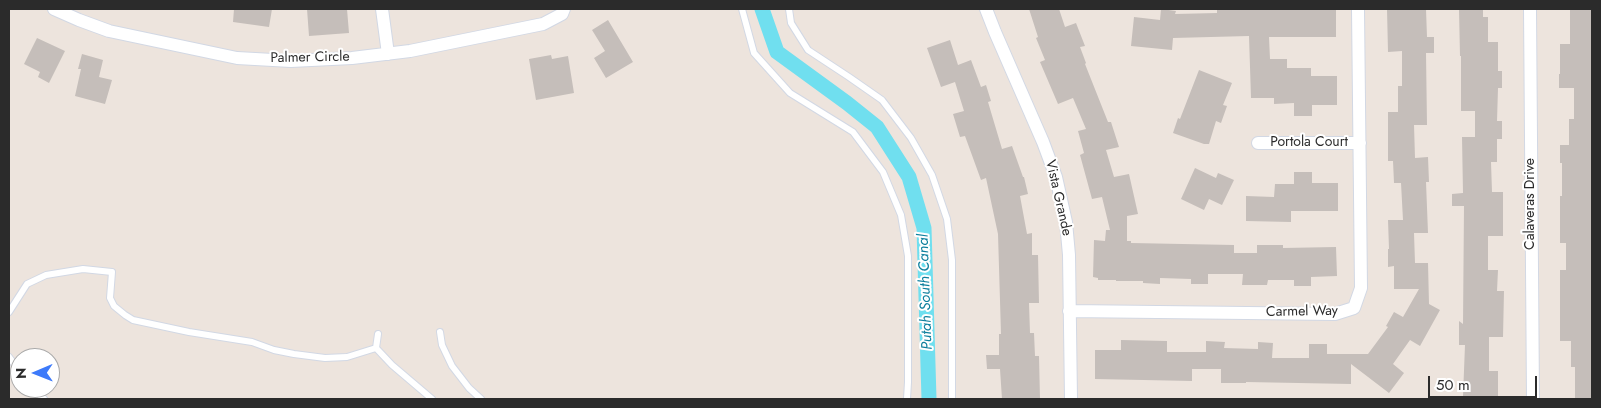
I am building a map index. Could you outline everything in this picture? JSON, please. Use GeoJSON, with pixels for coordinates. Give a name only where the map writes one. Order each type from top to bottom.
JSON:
{"type":"FeatureCollection","features":[{"type":"Feature","properties":{"kind":"street","name":"Palmer Circle"},"geometry":{"type":"LineString","coordinates":[[54,9],[81,14],[109,31],[237,58],[291,61],[388,54],[542,24],[562,14],[564,9]]}},
{"type":"Feature","properties":{"kind":"street"},"geometry":{"type":"LineString","coordinates":[[382,9],[388,54]]}},
{"type":"Feature","properties":{"kind":"street","name":"Vista Grande"},"geometry":{"type":"LineString","coordinates":[[986,9],[994,32],[1043,142],[1056,177],[1066,222],[1070,255],[1070,399]]}},
{"type":"Feature","properties":{"kind":"street","name":"Carmel Way"},"geometry":{"type":"LineString","coordinates":[[1069,311],[1335,314],[1354,308],[1361,288],[1358,9]]}},
{"type":"Feature","properties":{"kind":"street","name":"Calaveras Drive"},"geometry":{"type":"LineString","coordinates":[[1530,9],[1533,399]]}},
{"type":"Feature","properties":{"kind":"street","name":"Portola Court"},"geometry":{"type":"LineString","coordinates":[[1258,143],[1360,143]]}},
{"type":"Feature","properties":{"kind":"lane"},"geometry":{"type":"LineString","coordinates":[[742,9],[754,53],[790,92],[853,132],[882,172],[902,215],[908,256],[907,399]]}},
{"type":"Feature","properties":{"kind":"lane"},"geometry":{"type":"LineString","coordinates":[[789,9],[791,23],[808,50],[882,100],[911,138],[932,175],[947,219],[952,260],[952,399]]}},
{"type":"Feature","properties":{"kind":"lane"},"geometry":{"type":"LineString","coordinates":[[9,312],[27,284],[46,274],[83,269],[112,272],[110,298],[114,306],[134,320],[189,332],[252,342],[274,350],[294,354],[325,358],[347,357],[376,348]]}},
{"type":"Feature","properties":{"kind":"lane"},"geometry":{"type":"LineString","coordinates":[[440,332],[442,345],[452,366],[480,399]]}},
{"type":"Feature","properties":{"kind":"lane"},"geometry":{"type":"LineString","coordinates":[[376,348],[378,334]]}},
{"type":"Feature","properties":{"kind":"lane"},"geometry":{"type":"LineString","coordinates":[[376,348],[392,365],[432,399]]}},
{"type":"Feature","properties":{"kind":"building"},"geometry":{"type":"Polygon","coordinates":[[[234,9],[272,9],[269,27],[233,22],[234,9]]]}},
{"type":"Feature","properties":{"kind":"building"},"geometry":{"type":"Polygon","coordinates":[[[307,9],[347,9],[349,33],[309,36],[307,9]]]}},
{"type":"Feature","properties":{"kind":"building"},"geometry":{"type":"Polygon","coordinates":[[[1029,9],[1059,9],[1065,27],[1076,23],[1085,46],[1080,47],[1085,64],[1108,122],[1111,122],[1119,147],[1106,150],[1114,177],[1129,174],[1138,214],[1127,216],[1127,241],[1131,241],[1131,243],[1234,245],[1234,253],[1257,253],[1257,245],[1283,245],[1283,248],[1336,247],[1337,276],[1311,277],[1311,286],[1294,286],[1294,280],[1268,280],[1267,285],[1242,285],[1243,274],[1208,274],[1208,284],[1191,284],[1191,279],[1160,278],[1160,284],[1143,283],[1143,281],[1098,280],[1098,278],[1093,277],[1094,240],[1105,241],[1106,230],[1110,230],[1102,197],[1092,199],[1080,155],[1084,153],[1078,131],[1086,129],[1073,98],[1058,104],[1040,62],[1045,60],[1036,38],[1038,37],[1029,9]]]}},
{"type":"Feature","properties":{"kind":"building"},"geometry":{"type":"Polygon","coordinates":[[[1161,9],[1176,11],[1175,14],[1217,13],[1217,9],[1336,9],[1336,37],[1269,37],[1270,59],[1287,59],[1287,68],[1311,68],[1311,76],[1337,76],[1337,105],[1312,105],[1312,116],[1294,116],[1294,103],[1274,104],[1274,98],[1251,98],[1249,36],[1173,38],[1172,50],[1131,46],[1134,17],[1160,20],[1161,9]]]}},
{"type":"Feature","properties":{"kind":"building"},"geometry":{"type":"Polygon","coordinates":[[[1387,9],[1426,9],[1427,37],[1434,37],[1434,53],[1426,53],[1427,125],[1414,125],[1415,158],[1428,157],[1429,182],[1426,182],[1428,233],[1414,233],[1415,263],[1428,263],[1429,304],[1440,310],[1420,346],[1410,340],[1393,364],[1404,373],[1389,393],[1351,364],[1351,384],[1221,383],[1221,369],[1192,369],[1192,381],[1095,379],[1095,350],[1121,350],[1121,340],[1167,341],[1167,352],[1206,352],[1206,341],[1225,342],[1224,348],[1258,349],[1258,342],[1273,343],[1272,358],[1309,358],[1309,344],[1327,344],[1327,354],[1368,354],[1388,327],[1386,326],[1394,312],[1403,317],[1419,289],[1394,289],[1394,266],[1388,267],[1388,220],[1403,220],[1401,183],[1394,183],[1393,161],[1388,161],[1388,112],[1398,112],[1398,86],[1402,86],[1402,51],[1388,52],[1387,9]]]}},
{"type":"Feature","properties":{"kind":"building"},"geometry":{"type":"Polygon","coordinates":[[[1459,9],[1483,9],[1483,17],[1488,17],[1488,42],[1498,42],[1498,71],[1502,71],[1502,88],[1498,88],[1497,121],[1502,121],[1502,139],[1497,139],[1497,162],[1491,162],[1492,192],[1503,192],[1503,236],[1488,236],[1488,270],[1498,270],[1497,291],[1504,291],[1503,337],[1489,337],[1489,371],[1498,371],[1498,399],[1477,399],[1477,396],[1463,396],[1465,345],[1459,345],[1459,321],[1463,324],[1464,206],[1452,206],[1452,194],[1463,193],[1462,137],[1475,137],[1475,111],[1461,111],[1459,9]]]}},
{"type":"Feature","properties":{"kind":"building"},"geometry":{"type":"Polygon","coordinates":[[[1570,9],[1592,9],[1592,399],[1575,399],[1575,367],[1571,367],[1571,341],[1560,341],[1560,270],[1566,270],[1566,243],[1560,243],[1562,163],[1560,163],[1560,145],[1569,145],[1569,119],[1574,119],[1574,88],[1559,88],[1559,74],[1560,44],[1570,44],[1570,9]]]}},
{"type":"Feature","properties":{"kind":"building"},"geometry":{"type":"Polygon","coordinates":[[[608,20],[633,62],[606,78],[594,58],[605,51],[592,30],[608,20]]]}},
{"type":"Feature","properties":{"kind":"building"},"geometry":{"type":"Polygon","coordinates":[[[37,38],[65,51],[49,83],[38,77],[40,72],[24,64],[37,38]]]}},
{"type":"Feature","properties":{"kind":"building"},"geometry":{"type":"Polygon","coordinates":[[[950,40],[958,65],[971,60],[981,87],[986,85],[991,101],[988,102],[1002,149],[1012,146],[1024,177],[1028,194],[1020,196],[1027,234],[1032,233],[1032,255],[1038,255],[1039,303],[1029,303],[1030,333],[1034,333],[1035,356],[1039,356],[1040,399],[1002,399],[1000,369],[987,369],[986,355],[999,355],[999,334],[1001,334],[998,234],[986,178],[981,180],[965,136],[960,137],[953,114],[964,111],[955,82],[941,87],[927,48],[950,40]]]}},
{"type":"Feature","properties":{"kind":"building"},"geometry":{"type":"Polygon","coordinates":[[[82,54],[103,60],[99,77],[112,80],[105,104],[75,96],[82,54]]]}},
{"type":"Feature","properties":{"kind":"building"},"geometry":{"type":"Polygon","coordinates":[[[551,55],[552,59],[568,56],[574,93],[536,100],[529,59],[551,55]]]}},
{"type":"Feature","properties":{"kind":"building"},"geometry":{"type":"Polygon","coordinates":[[[1199,70],[1232,83],[1223,105],[1227,106],[1221,123],[1216,121],[1209,144],[1173,133],[1199,70]]]}},
{"type":"Feature","properties":{"kind":"building"},"geometry":{"type":"Polygon","coordinates":[[[1195,168],[1216,178],[1218,173],[1234,180],[1222,205],[1209,199],[1204,210],[1181,199],[1195,168]]]}},
{"type":"Feature","properties":{"kind":"building"},"geometry":{"type":"Polygon","coordinates":[[[1294,172],[1312,172],[1312,183],[1338,183],[1338,211],[1291,211],[1291,222],[1246,221],[1246,196],[1274,197],[1275,184],[1294,184],[1294,172]]]}},
{"type":"Feature","properties":{"kind":"waterway","name":"Putah South Canal"},"geometry":{"type":"LineString","coordinates":[[762,9],[777,52],[877,127],[909,177],[924,228],[929,399]]}}]}
